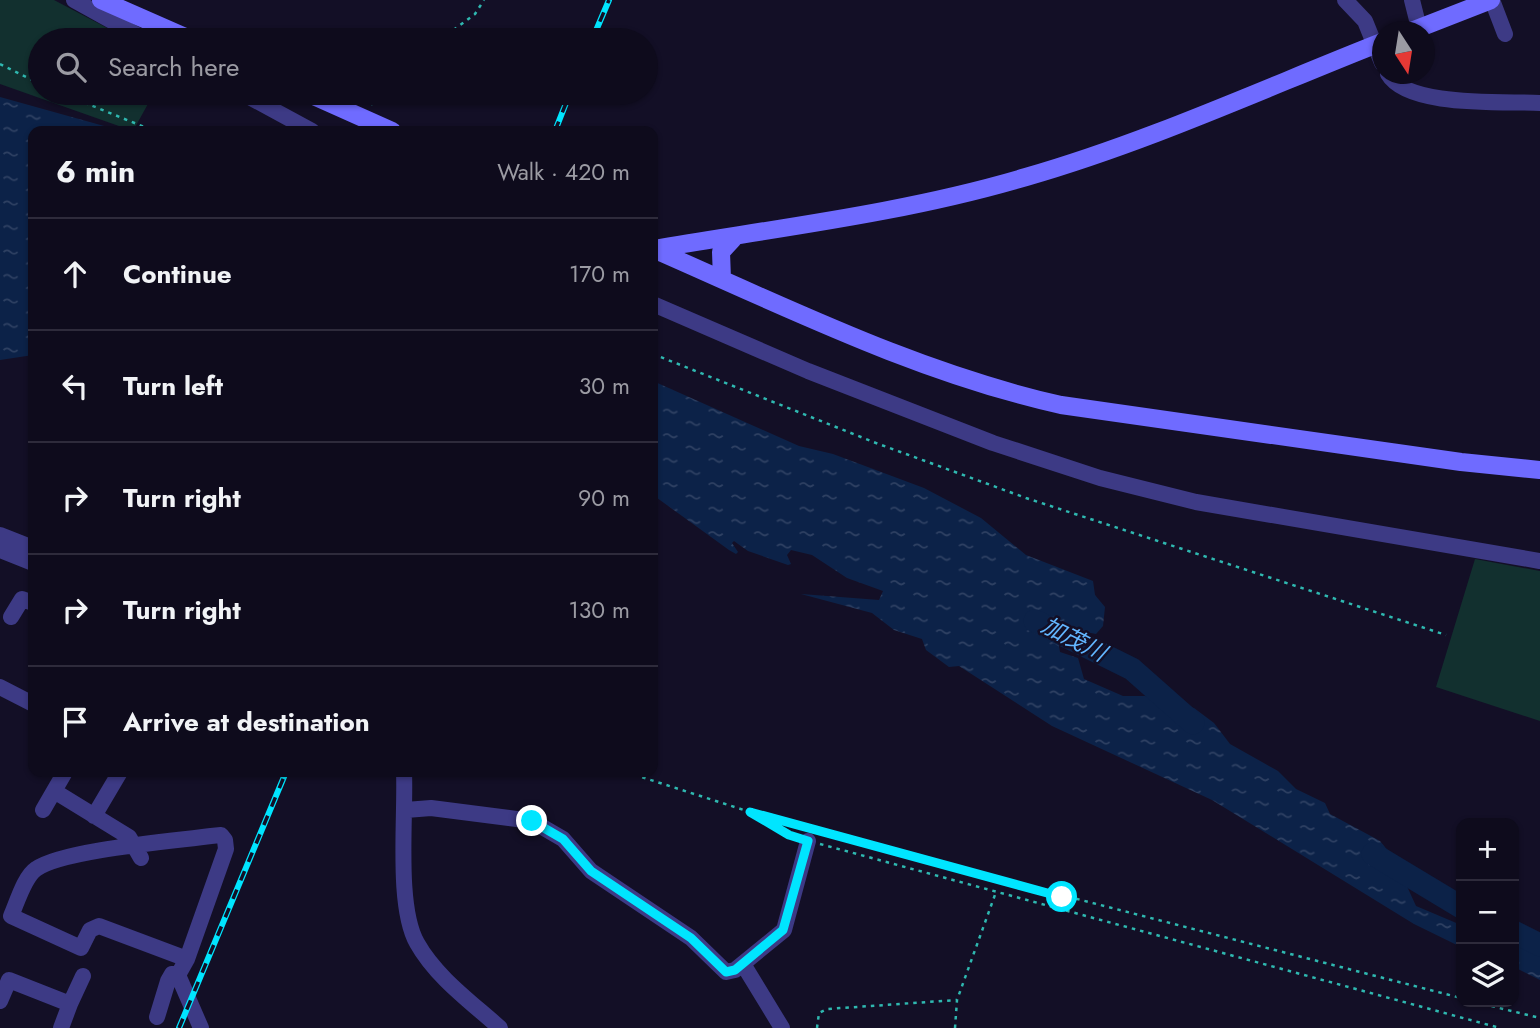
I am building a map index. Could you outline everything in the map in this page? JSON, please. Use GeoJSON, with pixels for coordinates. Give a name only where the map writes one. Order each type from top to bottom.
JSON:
{"type":"FeatureCollection","features":[{"type":"Feature","properties":{"kind":"street"},"geometry":{"type":"LineString","coordinates":[[75,0],[125,28]]}},
{"type":"Feature","properties":{"kind":"street"},"geometry":{"type":"LineString","coordinates":[[101,0],[165,28]]}},
{"type":"Feature","properties":{"kind":"street"},"geometry":{"type":"LineString","coordinates":[[1345,0],[1372,31]]}},
{"type":"Feature","properties":{"kind":"street"},"geometry":{"type":"LineString","coordinates":[[1412,0],[1413,21]]}},
{"type":"Feature","properties":{"kind":"street"},"geometry":{"type":"LineString","coordinates":[[1435,21],[1490,0],[1506,34]]}},
{"type":"Feature","properties":{"kind":"street"},"geometry":{"type":"LineString","coordinates":[[658,248],[734,238],[937,200],[1026,177],[1113,149],[1372,46]]}},
{"type":"Feature","properties":{"kind":"street"},"geometry":{"type":"LineString","coordinates":[[1400,84],[1454,101],[1540,103]]}},
{"type":"Feature","properties":{"kind":"street"},"geometry":{"type":"LineString","coordinates":[[264,105],[303,126]]}},
{"type":"Feature","properties":{"kind":"street"},"geometry":{"type":"LineString","coordinates":[[334,105],[381,126]]}},
{"type":"Feature","properties":{"kind":"street"},"geometry":{"type":"LineString","coordinates":[[722,279],[721,253],[734,238]]}},
{"type":"Feature","properties":{"kind":"street"},"geometry":{"type":"LineString","coordinates":[[658,251],[955,377],[1009,393],[1074,407],[1461,462],[1540,470]]}},
{"type":"Feature","properties":{"kind":"street"},"geometry":{"type":"LineString","coordinates":[[658,305],[808,372],[993,443],[1100,478],[1196,502],[1540,561]]}},
{"type":"Feature","properties":{"kind":"street"},"geometry":{"type":"LineString","coordinates":[[0,535],[28,546]]}},
{"type":"Feature","properties":{"kind":"street"},"geometry":{"type":"LineString","coordinates":[[0,550],[28,561]]}},
{"type":"Feature","properties":{"kind":"street"},"geometry":{"type":"LineString","coordinates":[[12,617],[22,599],[28,601]]}},
{"type":"Feature","properties":{"kind":"street"},"geometry":{"type":"LineString","coordinates":[[0,687],[28,701]]}},
{"type":"Feature","properties":{"kind":"street"},"geometry":{"type":"LineString","coordinates":[[43,810],[62,777]]}},
{"type":"Feature","properties":{"kind":"street"},"geometry":{"type":"LineString","coordinates":[[94,816],[117,777]]}},
{"type":"Feature","properties":{"kind":"street"},"geometry":{"type":"LineString","coordinates":[[404,777],[405,893],[416,941],[448,981],[500,1028]]}},
{"type":"Feature","properties":{"kind":"street"},"geometry":{"type":"LineString","coordinates":[[54,792],[129,837],[139,852]]}},
{"type":"Feature","properties":{"kind":"street"},"geometry":{"type":"LineString","coordinates":[[406,810],[431,807],[532,821],[563,839],[591,871],[691,938],[722,970],[735,970],[783,930],[812,834]]}},
{"type":"Feature","properties":{"kind":"street"},"geometry":{"type":"LineString","coordinates":[[178,975],[187,960],[226,849],[226,840],[220,835],[139,852],[68,857],[35,869],[28,880],[11,916],[85,952],[90,930],[99,926],[187,960]]}},
{"type":"Feature","properties":{"kind":"street"},"geometry":{"type":"LineString","coordinates":[[743,964],[782,1028]]}},
{"type":"Feature","properties":{"kind":"street"},"geometry":{"type":"LineString","coordinates":[[157,1017],[167,981],[172,974],[178,975]]}},
{"type":"Feature","properties":{"kind":"street"},"geometry":{"type":"LineString","coordinates":[[178,975],[201,1028]]}},
{"type":"Feature","properties":{"kind":"street"},"geometry":{"type":"LineString","coordinates":[[68,1026],[70,1004],[83,976]]}},
{"type":"Feature","properties":{"kind":"street"},"geometry":{"type":"LineString","coordinates":[[0,1000],[9,980],[70,1004]]}},
{"type":"Feature","properties":{"kind":"path"},"geometry":{"type":"LineString","coordinates":[[456,28],[475,14],[484,0]]}},
{"type":"Feature","properties":{"kind":"path"},"geometry":{"type":"LineString","coordinates":[[0,64],[28,77]]}},
{"type":"Feature","properties":{"kind":"path"},"geometry":{"type":"LineString","coordinates":[[91,105],[143,126]]}},
{"type":"Feature","properties":{"kind":"path"},"geometry":{"type":"LineString","coordinates":[[658,356],[876,443],[1026,498],[1446,635]]}},
{"type":"Feature","properties":{"kind":"path"},"geometry":{"type":"LineString","coordinates":[[642,777],[996,892],[1500,1028]]}},
{"type":"Feature","properties":{"kind":"path"},"geometry":{"type":"LineString","coordinates":[[750,812],[789,835],[812,834],[1456,997]]}},
{"type":"Feature","properties":{"kind":"path"},"geometry":{"type":"LineString","coordinates":[[955,1028],[957,1000],[996,892]]}},
{"type":"Feature","properties":{"kind":"path"},"geometry":{"type":"LineString","coordinates":[[817,1028],[819,1013],[827,1009],[957,1000]]}},
{"type":"Feature","properties":{"kind":"path"},"geometry":{"type":"LineString","coordinates":[[1495,1007],[1540,1018]]}},
{"type":"Feature","properties":{"kind":"green space"},"geometry":{"type":"Polygon","coordinates":[[[0,0],[54,0],[107,28],[28,28],[28,94],[0,84],[0,0]]]}},
{"type":"Feature","properties":{"kind":"green space"},"geometry":{"type":"Polygon","coordinates":[[[59,105],[147,105],[136,126],[119,126],[59,105]]]}},
{"type":"Feature","properties":{"kind":"green space"},"geometry":{"type":"Polygon","coordinates":[[[1475,559],[1540,571],[1540,721],[1436,687],[1475,559]]]}},
{"type":"Feature","properties":{"kind":"water"},"geometry":{"type":"Polygon","coordinates":[[[0,97],[104,126],[28,126],[28,356],[0,360],[0,97]]]}},
{"type":"Feature","properties":{"kind":"water"},"geometry":{"type":"Polygon","coordinates":[[[658,383],[799,446],[833,454],[924,488],[981,518],[1026,555],[1093,581],[1095,595],[1105,607],[1103,626],[1096,634],[1081,631],[1080,636],[1068,630],[1058,640],[1060,652],[1078,658],[1084,679],[1123,696],[1145,696],[1194,708],[1214,723],[1230,744],[1278,771],[1296,789],[1325,803],[1330,814],[1380,841],[1394,858],[1416,906],[1456,923],[1456,945],[1414,924],[1212,800],[1052,726],[959,666],[949,667],[926,650],[922,639],[894,630],[872,613],[801,594],[879,600],[883,591],[847,578],[812,555],[791,550],[787,555],[791,564],[788,565],[748,551],[734,541],[732,543],[738,552],[736,554],[658,499],[658,383]]]}},
{"type":"Feature","properties":{"kind":"water"},"geometry":{"type":"Polygon","coordinates":[[[1519,941],[1540,947],[1540,980],[1519,970],[1519,941]]]}},
{"type":"Feature","properties":{"kind":"waterway","name":"加茂川"},"geometry":{"type":"LineString","coordinates":[[1035,621],[1132,669],[1193,723]]}},
{"type":"Feature","properties":{"kind":"waterway","name":"加茂川"},"geometry":{"type":"LineString","coordinates":[[1373,854],[1456,904]]}},
{"type":"Feature","properties":{"kind":"waterway","name":"加茂川"},"geometry":{"type":"LineString","coordinates":[[1519,934],[1540,945]]}},
{"type":"Feature","properties":{"kind":"railway"},"geometry":{"type":"LineString","coordinates":[[597,28],[609,0]]}},
{"type":"Feature","properties":{"kind":"railway"},"geometry":{"type":"LineString","coordinates":[[557,126],[565,105]]}},
{"type":"Feature","properties":{"kind":"railway"},"geometry":{"type":"LineString","coordinates":[[179,1028],[284,777]]}},
{"type":"Feature","properties":{"kind":"route"},"geometry":{"type":"LineString","coordinates":[[532,821],[563,839],[572,847],[585,867],[691,938],[726,972],[735,970],[783,930],[808,841],[789,835],[750,812],[1062,897]]}}]}
